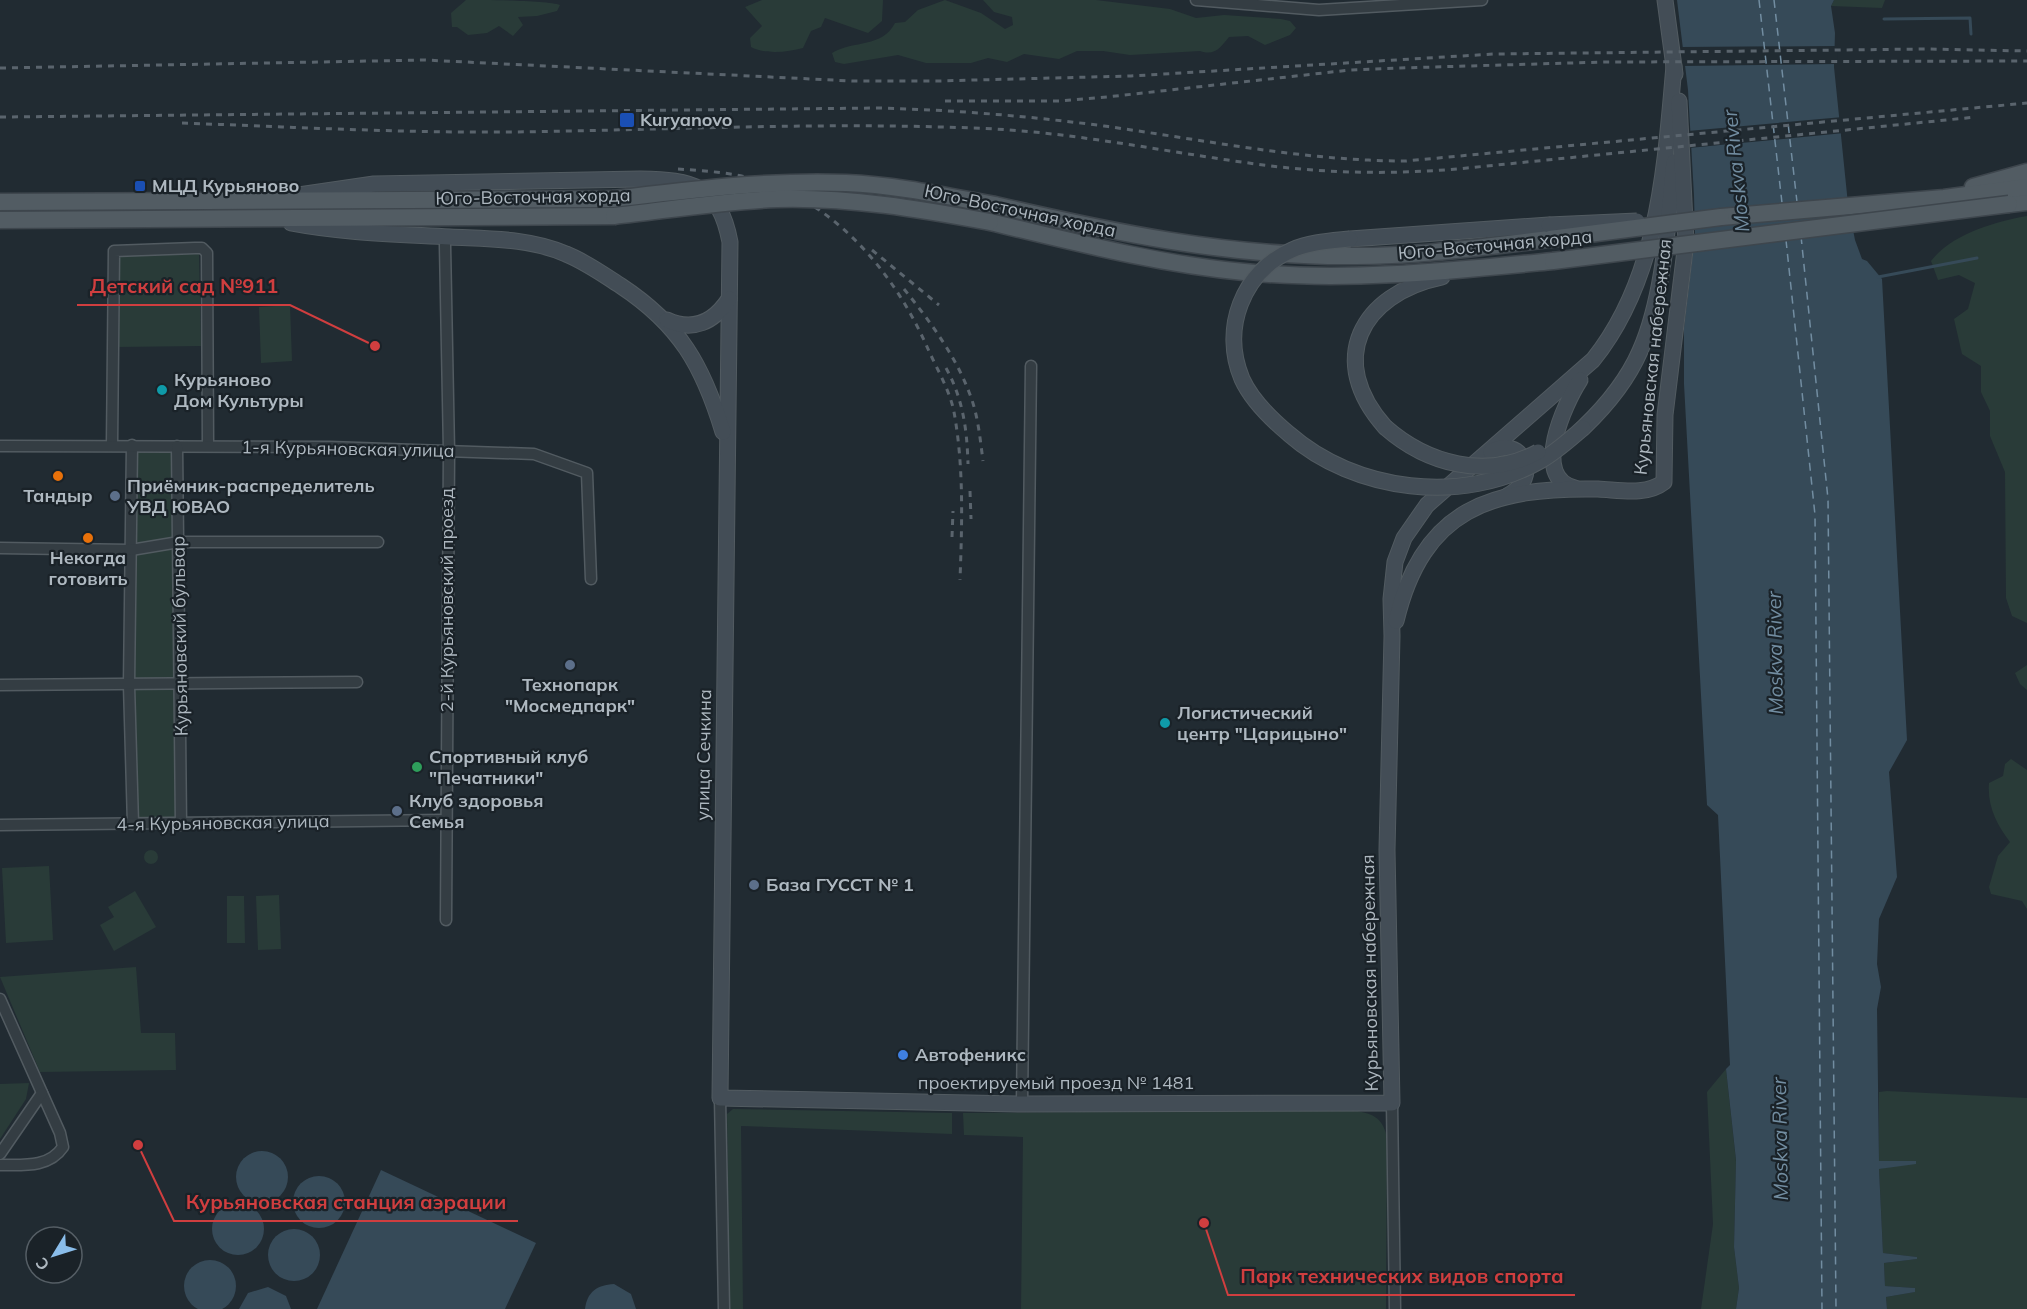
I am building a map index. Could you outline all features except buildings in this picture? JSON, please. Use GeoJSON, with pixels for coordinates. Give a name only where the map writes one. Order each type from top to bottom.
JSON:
{"type":"FeatureCollection","features":[{"type":"Feature","properties":{"kind":"main road"},"geometry":{"type":"LineString","coordinates":[[1944,198],[1993,180],[2027,172]]}},
{"type":"Feature","properties":{"kind":"main road","name":"Юго-Восточная хорда"},"geometry":{"type":"LineString","coordinates":[[0,202],[613,199],[778,182],[848,183],[923,191],[1096,229],[1179,244],[1251,252],[1346,256],[1417,254],[1549,232],[1944,198],[2027,187]]}},
{"type":"Feature","properties":{"kind":"main road","name":"Юго-Восточная хорда"},"geometry":{"type":"LineString","coordinates":[[0,220],[614,216],[779,199],[846,201],[920,209],[990,222],[1166,262],[1246,273],[1348,276],[1553,261],[2027,202]]}},
{"type":"Feature","properties":{"kind":"street"},"geometry":{"type":"LineString","coordinates":[[1196,0],[1319,10],[1482,0]]}},
{"type":"Feature","properties":{"kind":"street","name":"Курьяновская набережная"},"geometry":{"type":"LineString","coordinates":[[1392,636],[1408,582],[1432,541],[1452,520],[1479,504],[1505,497],[1577,489],[1650,491],[1664,482],[1665,414],[1686,242],[1679,98],[1665,0]]}},
{"type":"Feature","properties":{"kind":"street"},"geometry":{"type":"LineString","coordinates":[[1549,232],[1350,239],[1322,242],[1293,250],[1274,261],[1245,291],[1237,310],[1233,333],[1235,355],[1242,380],[1256,401],[1300,444],[1356,474],[1408,486],[1439,488],[1470,484],[1511,474],[1539,462],[1583,428],[1615,394],[1640,351],[1658,285],[1676,138],[1674,66]]}},
{"type":"Feature","properties":{"kind":"street","name":"Курьяновская набережная"},"geometry":{"type":"LineString","coordinates":[[1395,1309],[1387,850],[1391,599],[1395,562],[1404,538],[1427,505],[1593,360],[1610,339],[1628,307],[1644,262],[1658,200],[1667,143],[1674,66]]}},
{"type":"Feature","properties":{"kind":"street","name":"улица Сечкина"},"geometry":{"type":"LineString","coordinates":[[268,202],[319,190],[374,184],[672,180],[694,185],[709,194],[726,222],[730,242],[720,1098],[724,1309]]}},
{"type":"Feature","properties":{"kind":"street"},"geometry":{"type":"LineString","coordinates":[[270,219],[325,230],[498,239],[535,244],[566,254],[599,272],[664,319],[692,354],[715,406],[727,446]]}},
{"type":"Feature","properties":{"kind":"street","name":"2-й Курьяновский проезд"},"geometry":{"type":"LineString","coordinates":[[445,245],[449,451],[446,920]]}},
{"type":"Feature","properties":{"kind":"street"},"geometry":{"type":"LineString","coordinates":[[112,445],[114,251],[202,248],[207,253],[208,446]]}},
{"type":"Feature","properties":{"kind":"street"},"geometry":{"type":"LineString","coordinates":[[1488,267],[1404,287],[1382,303],[1366,323],[1357,347],[1356,376],[1370,411],[1385,427],[1418,452],[1462,466],[1497,465],[1534,455],[1583,428]]}},
{"type":"Feature","properties":{"kind":"street"},"geometry":{"type":"LineString","coordinates":[[664,319],[684,326],[702,324],[719,312],[729,299]]}},
{"type":"Feature","properties":{"kind":"street"},"geometry":{"type":"LineString","coordinates":[[1577,489],[1569,487],[1558,479],[1552,464],[1553,453],[1569,397],[1593,360]]}},
{"type":"Feature","properties":{"kind":"street"},"geometry":{"type":"LineString","coordinates":[[1022,1104],[1031,366]]}},
{"type":"Feature","properties":{"kind":"street"},"geometry":{"type":"LineString","coordinates":[[132,445],[129,685],[133,824]]}},
{"type":"Feature","properties":{"kind":"street","name":"1-я Курьяновская улица"},"geometry":{"type":"LineString","coordinates":[[0,446],[208,446],[534,454],[587,473],[591,579]]}},
{"type":"Feature","properties":{"kind":"street","name":"Курьяновский бульвар"},"geometry":{"type":"LineString","coordinates":[[177,446],[182,683],[181,825]]}},
{"type":"Feature","properties":{"kind":"street"},"geometry":{"type":"LineString","coordinates":[[1481,458],[1502,448],[1513,450],[1522,457],[1527,467],[1526,478],[1520,488],[1505,497]]}},
{"type":"Feature","properties":{"kind":"street"},"geometry":{"type":"LineString","coordinates":[[0,548],[131,550],[179,542],[378,542]]}},
{"type":"Feature","properties":{"kind":"street"},"geometry":{"type":"LineString","coordinates":[[0,685],[357,682]]}},
{"type":"Feature","properties":{"kind":"street","name":"4-я Курьяновская улица"},"geometry":{"type":"LineString","coordinates":[[0,825],[181,825],[445,820]]}},
{"type":"Feature","properties":{"kind":"street"},"geometry":{"type":"LineString","coordinates":[[0,999],[60,1133],[63,1147],[57,1157],[37,1165],[0,1165]]}},
{"type":"Feature","properties":{"kind":"street"},"geometry":{"type":"LineString","coordinates":[[0,1154],[42,1093]]}},
{"type":"Feature","properties":{"kind":"street","name":"проектируемый проезд № 1481"},"geometry":{"type":"LineString","coordinates":[[720,1098],[1022,1104],[1392,1103]]}},
{"type":"Feature","properties":{"kind":"green space"},"geometry":{"type":"Polygon","coordinates":[[[466,0],[530,1],[560,5],[557,11],[537,16],[518,17],[523,25],[513,36],[499,26],[487,33],[468,35],[457,27],[452,27],[451,13],[466,0]]]}},
{"type":"Feature","properties":{"kind":"green space"},"geometry":{"type":"Polygon","coordinates":[[[762,0],[883,0],[882,21],[868,33],[825,18],[821,27],[811,31],[803,48],[784,52],[757,50],[751,47],[750,38],[762,26],[745,7],[762,0]]]}},
{"type":"Feature","properties":{"kind":"green space"},"geometry":{"type":"Polygon","coordinates":[[[945,0],[981,13],[1005,29],[1013,25],[1012,17],[994,12],[983,0],[1096,0],[1170,9],[1196,18],[1224,15],[1281,19],[1290,21],[1296,28],[1290,35],[1265,45],[1248,36],[1229,37],[1220,48],[1213,52],[1130,55],[1103,51],[1077,51],[1059,59],[1024,54],[1007,62],[988,58],[971,63],[926,63],[898,55],[844,64],[835,62],[832,53],[875,40],[889,31],[895,23],[905,22],[918,10],[945,0]]]}},
{"type":"Feature","properties":{"kind":"green space"},"geometry":{"type":"Polygon","coordinates":[[[1834,0],[1885,0],[1882,8],[1831,6],[1834,0]]]}},
{"type":"Feature","properties":{"kind":"green space"},"geometry":{"type":"Polygon","coordinates":[[[2027,216],[2027,623],[2012,616],[2006,598],[2005,472],[1990,436],[1990,411],[1981,392],[1981,366],[1962,354],[1954,319],[1968,309],[1975,283],[1959,275],[1938,280],[1931,261],[1950,243],[1962,236],[2001,222],[2027,216]]]}},
{"type":"Feature","properties":{"kind":"green space"},"geometry":{"type":"Polygon","coordinates":[[[199,253],[201,346],[117,347],[115,255],[199,253]]]}},
{"type":"Feature","properties":{"kind":"green space"},"geometry":{"type":"Polygon","coordinates":[[[290,305],[292,361],[261,363],[259,307],[290,305]]]}},
{"type":"Feature","properties":{"kind":"green space"},"geometry":{"type":"Polygon","coordinates":[[[136,448],[172,448],[174,539],[135,546],[136,448]]]}},
{"type":"Feature","properties":{"kind":"green space"},"geometry":{"type":"Polygon","coordinates":[[[174,547],[177,679],[133,681],[135,554],[174,547]]]}},
{"type":"Feature","properties":{"kind":"green space"},"geometry":{"type":"Polygon","coordinates":[[[2027,665],[2027,690],[2020,684],[2015,673],[2027,665]]]}},
{"type":"Feature","properties":{"kind":"green space"},"geometry":{"type":"Polygon","coordinates":[[[176,688],[177,818],[136,817],[133,690],[176,688]]]}},
{"type":"Feature","properties":{"kind":"green space"},"geometry":{"type":"Polygon","coordinates":[[[2011,759],[2027,770],[2027,909],[2022,901],[1991,894],[1989,887],[1998,856],[2010,842],[1994,815],[1989,783],[2003,776],[2005,764],[2011,759]]]}},
{"type":"Feature","properties":{"kind":"green space"},"geometry":{"type":"Polygon","coordinates":[[[148,850],[154,850],[158,857],[154,864],[148,864],[144,860],[144,854],[148,850]]]}},
{"type":"Feature","properties":{"kind":"green space"},"geometry":{"type":"Polygon","coordinates":[[[49,866],[53,940],[6,943],[2,868],[49,866]]]}},
{"type":"Feature","properties":{"kind":"green space"},"geometry":{"type":"Polygon","coordinates":[[[135,891],[156,927],[114,951],[100,925],[114,917],[108,907],[135,891]]]}},
{"type":"Feature","properties":{"kind":"green space"},"geometry":{"type":"Polygon","coordinates":[[[279,895],[281,949],[258,950],[256,896],[279,895]]]}},
{"type":"Feature","properties":{"kind":"green space"},"geometry":{"type":"Polygon","coordinates":[[[227,896],[244,896],[245,943],[227,943],[227,896]]]}},
{"type":"Feature","properties":{"kind":"green space"},"geometry":{"type":"Polygon","coordinates":[[[136,967],[141,1033],[175,1033],[176,1070],[40,1072],[0,977],[136,967]]]}},
{"type":"Feature","properties":{"kind":"green space"},"geometry":{"type":"Polygon","coordinates":[[[1726,1069],[1736,1161],[1734,1247],[1739,1288],[1736,1309],[1701,1309],[1713,1224],[1707,1092],[1726,1069]]]}},
{"type":"Feature","properties":{"kind":"green space"},"geometry":{"type":"Polygon","coordinates":[[[29,1083],[26,1099],[0,1139],[0,1084],[29,1083]]]}},
{"type":"Feature","properties":{"kind":"green space"},"geometry":{"type":"Polygon","coordinates":[[[1879,1092],[2027,1098],[2027,1309],[1887,1309],[1886,1297],[1914,1292],[1914,1288],[1885,1286],[1884,1263],[1916,1259],[1916,1257],[1883,1253],[1879,1169],[1916,1162],[1879,1161],[1879,1092]]]}},
{"type":"Feature","properties":{"kind":"green space"},"geometry":{"type":"Polygon","coordinates":[[[733,1109],[952,1113],[952,1134],[741,1126],[743,1309],[730,1309],[727,1114],[733,1109]]]}},
{"type":"Feature","properties":{"kind":"green space"},"geometry":{"type":"Polygon","coordinates":[[[1353,1110],[1366,1113],[1379,1120],[1387,1137],[1386,1309],[1021,1309],[1023,1137],[964,1135],[963,1113],[1353,1110]]]}},
{"type":"Feature","properties":{"kind":"water","name":"Moskva River"},"geometry":{"type":"Polygon","coordinates":[[[1677,0],[1834,0],[1831,6],[1835,33],[1834,67],[1848,204],[1855,240],[1862,259],[1867,261],[1882,279],[1907,740],[1889,772],[1897,877],[1879,919],[1877,964],[1881,987],[1877,1009],[1879,1161],[1916,1161],[1916,1164],[1879,1169],[1883,1253],[1917,1257],[1917,1259],[1884,1263],[1885,1286],[1915,1288],[1915,1292],[1886,1297],[1887,1309],[1736,1309],[1739,1288],[1734,1247],[1736,1160],[1726,1069],[1730,1065],[1718,815],[1707,805],[1684,384],[1684,328],[1695,235],[1688,90],[1677,0]]]}},
{"type":"Feature","properties":{"kind":"water"},"geometry":{"type":"Polygon","coordinates":[[[257,1151],[267,1151],[276,1155],[284,1163],[288,1177],[284,1191],[276,1199],[267,1203],[257,1203],[248,1199],[240,1191],[236,1182],[236,1172],[240,1163],[248,1155],[257,1151]]]}},
{"type":"Feature","properties":{"kind":"water"},"geometry":{"type":"Polygon","coordinates":[[[381,1170],[536,1243],[505,1309],[317,1309],[381,1170]]]}},
{"type":"Feature","properties":{"kind":"water"},"geometry":{"type":"Polygon","coordinates":[[[314,1176],[324,1176],[333,1180],[341,1188],[345,1202],[341,1216],[333,1224],[324,1228],[314,1228],[305,1224],[297,1216],[293,1207],[293,1197],[297,1188],[305,1180],[314,1176]]]}},
{"type":"Feature","properties":{"kind":"water"},"geometry":{"type":"Polygon","coordinates":[[[233,1203],[243,1203],[252,1207],[260,1215],[264,1229],[260,1243],[252,1251],[243,1255],[233,1255],[224,1251],[216,1243],[212,1234],[212,1224],[216,1215],[224,1207],[233,1203]]]}},
{"type":"Feature","properties":{"kind":"water"},"geometry":{"type":"Polygon","coordinates":[[[289,1229],[299,1229],[308,1233],[316,1241],[320,1255],[316,1269],[308,1277],[299,1281],[289,1281],[280,1277],[272,1269],[268,1260],[268,1250],[272,1241],[280,1233],[289,1229]]]}},
{"type":"Feature","properties":{"kind":"water"},"geometry":{"type":"Polygon","coordinates":[[[210,1260],[220,1262],[228,1268],[234,1276],[236,1286],[234,1296],[228,1304],[220,1310],[210,1312],[200,1310],[192,1304],[186,1296],[184,1286],[186,1276],[192,1268],[200,1262],[210,1260]]]}},
{"type":"Feature","properties":{"kind":"water"},"geometry":{"type":"Polygon","coordinates":[[[614,1284],[631,1294],[636,1309],[585,1309],[588,1298],[594,1290],[614,1284]]]}},
{"type":"Feature","properties":{"kind":"water"},"geometry":{"type":"Polygon","coordinates":[[[268,1287],[286,1296],[291,1309],[239,1309],[248,1293],[268,1287]]]}},
{"type":"Feature","properties":{"kind":"pier"},"geometry":{"type":"Polygon","coordinates":[[[1838,46],[1837,64],[1682,66],[1681,47],[1838,46]]]}},
{"type":"Feature","properties":{"kind":"pier"},"geometry":{"type":"Polygon","coordinates":[[[1843,117],[1844,133],[1689,148],[1688,131],[1843,117]]]}},
{"type":"Feature","properties":{"kind":"waterway"},"geometry":{"type":"LineString","coordinates":[[1884,19],[1970,18],[1971,34]]}},
{"type":"Feature","properties":{"kind":"waterway"},"geometry":{"type":"LineString","coordinates":[[1878,277],[1977,258]]}},
{"type":"Feature","properties":{"kind":"ferry route"},"geometry":{"type":"LineString","coordinates":[[1759,0],[1782,203]]}},
{"type":"Feature","properties":{"kind":"ferry route"},"geometry":{"type":"LineString","coordinates":[[1774,0],[1797,202]]}},
{"type":"Feature","properties":{"kind":"ferry route"},"geometry":{"type":"LineString","coordinates":[[1801,236],[1828,499],[1836,1309]]}},
{"type":"Feature","properties":{"kind":"ferry route"},"geometry":{"type":"LineString","coordinates":[[1786,240],[1815,515],[1822,1309]]}},
{"type":"Feature","properties":{"kind":"railway"},"geometry":{"type":"LineString","coordinates":[[0,68],[425,60],[852,81],[937,81],[1131,76],[1494,54],[1926,49],[2027,51]]}},
{"type":"Feature","properties":{"kind":"railway"},"geometry":{"type":"LineString","coordinates":[[945,101],[1060,101],[1350,70],[1400,68],[1604,62],[2027,61]]}},
{"type":"Feature","properties":{"kind":"railway"},"geometry":{"type":"LineString","coordinates":[[0,117],[878,108],[1047,119],[1293,154],[1406,161],[2027,103]]}},
{"type":"Feature","properties":{"kind":"railway"},"geometry":{"type":"LineString","coordinates":[[182,123],[471,132],[800,126],[972,128],[1088,138],[1280,167],[1374,172],[1467,168],[1976,117]]}},
{"type":"Feature","properties":{"kind":"railway"},"geometry":{"type":"LineString","coordinates":[[678,169],[746,177],[768,183],[795,195],[843,229],[884,273],[915,323],[943,380],[954,412],[961,475],[960,580]]}},
{"type":"Feature","properties":{"kind":"railway"},"geometry":{"type":"LineString","coordinates":[[872,250],[939,305]]}},
{"type":"Feature","properties":{"kind":"railway"},"geometry":{"type":"LineString","coordinates":[[904,289],[941,338],[963,378],[975,409],[983,461]]}},
{"type":"Feature","properties":{"kind":"railway"},"geometry":{"type":"LineString","coordinates":[[946,368],[963,414],[968,464]]}},
{"type":"Feature","properties":{"kind":"railway"},"geometry":{"type":"LineString","coordinates":[[970,491],[971,519]]}},
{"type":"Feature","properties":{"kind":"railway"},"geometry":{"type":"LineString","coordinates":[[952,537],[953,511]]}},
{"type":"Feature","properties":{"kind":"place","name":"Kuryanovo"},"geometry":{"type":"Point","coordinates":[627,120]}},
{"type":"Feature","properties":{"kind":"place","name":"МЦД Курьяново"},"geometry":{"type":"Point","coordinates":[140,186]}},
{"type":"Feature","properties":{"kind":"place","name":"Детский сад №911"},"geometry":{"type":"Point","coordinates":[375,346]}},
{"type":"Feature","properties":{"kind":"place","name":"Курьяново Дом Культуры"},"geometry":{"type":"Point","coordinates":[162,390]}},
{"type":"Feature","properties":{"kind":"place","name":"Тандыр"},"geometry":{"type":"Point","coordinates":[58,476]}},
{"type":"Feature","properties":{"kind":"place","name":"Приёмник-распределитель УВД ЮВАО"},"geometry":{"type":"Point","coordinates":[115,496]}},
{"type":"Feature","properties":{"kind":"place","name":"Некогда готовить"},"geometry":{"type":"Point","coordinates":[88,538]}},
{"type":"Feature","properties":{"kind":"place","name":"Технопарк \"Мосмедпарк\""},"geometry":{"type":"Point","coordinates":[570,665]}},
{"type":"Feature","properties":{"kind":"place","name":"Логистический центр \"Царицыно\""},"geometry":{"type":"Point","coordinates":[1165,723]}},
{"type":"Feature","properties":{"kind":"place","name":"Спортивный клуб \"Печатники\""},"geometry":{"type":"Point","coordinates":[417,767]}},
{"type":"Feature","properties":{"kind":"place","name":"Клуб здоровья Семья"},"geometry":{"type":"Point","coordinates":[397,811]}},
{"type":"Feature","properties":{"kind":"place","name":"База ГУССТ № 1"},"geometry":{"type":"Point","coordinates":[754,885]}},
{"type":"Feature","properties":{"kind":"place","name":"Автофеникс"},"geometry":{"type":"Point","coordinates":[903,1055]}},
{"type":"Feature","properties":{"kind":"place","name":"Курьяновская станция аэрации"},"geometry":{"type":"Point","coordinates":[138,1145]}},
{"type":"Feature","properties":{"kind":"place","name":"Парк технических видов спорта"},"geometry":{"type":"Point","coordinates":[1204,1223]}}]}
